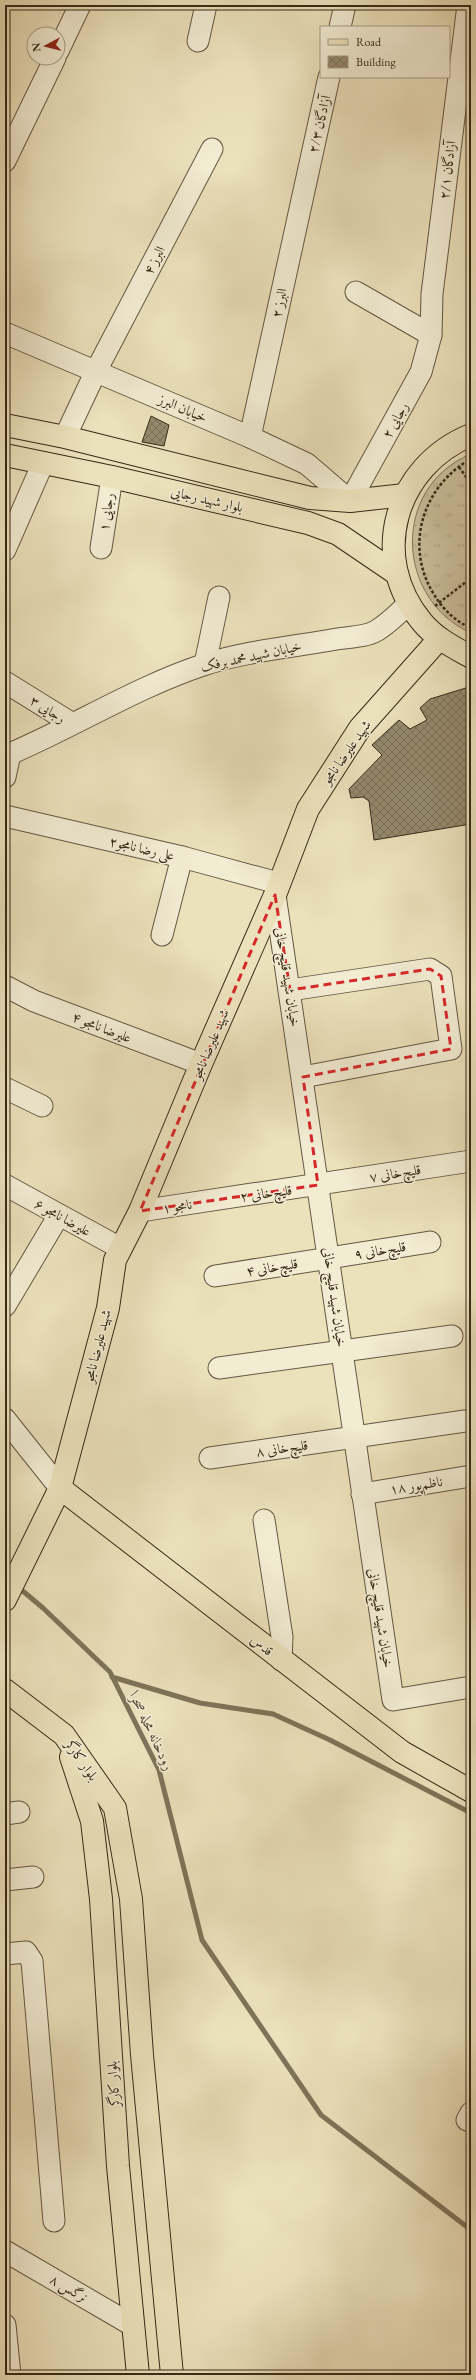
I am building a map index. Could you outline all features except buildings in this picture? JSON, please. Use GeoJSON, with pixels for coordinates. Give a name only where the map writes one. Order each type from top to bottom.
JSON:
{"type":"FeatureCollection","features":[{"type":"Feature","properties":{"kind":"main road","name":"بلوار شهید رجایی"},"geometry":{"type":"LineString","coordinates":[[5,425],[65,437],[310,498],[350,501],[405,494]]}},
{"type":"Feature","properties":{"kind":"main road"},"geometry":{"type":"LineString","coordinates":[[471,435],[451,443],[424,466],[405,494],[396,521],[393,550],[397,574],[409,604],[422,623],[439,639],[471,657]]}},
{"type":"Feature","properties":{"kind":"main road","name":"بلوار شهید رجایی"},"geometry":{"type":"LineString","coordinates":[[5,456],[112,477],[308,523],[338,534],[397,574]]}},
{"type":"Feature","properties":{"kind":"main road","name":"شهید علیرضا نامجو"},"geometry":{"type":"LineString","coordinates":[[5,1600],[36,1540],[60,1488],[108,1308],[114,1260],[140,1211],[276,889],[308,809],[360,728],[439,639]]}},
{"type":"Feature","properties":{"kind":"main road","name":"قدس"},"geometry":{"type":"LineString","coordinates":[[60,1488],[402,1752],[471,1791]]}},
{"type":"Feature","properties":{"kind":"main road"},"geometry":{"type":"LineString","coordinates":[[5,1690],[64,1735]]}},
{"type":"Feature","properties":{"kind":"main road","name":"بلوار کارگر"},"geometry":{"type":"LineString","coordinates":[[64,1735],[92,1821],[101,1899],[118,2166],[132,2325],[138,2375]]}},
{"type":"Feature","properties":{"kind":"main road","name":"بلوار کارگر"},"geometry":{"type":"LineString","coordinates":[[64,1735],[115,1808],[131,1899],[142,2055],[172,2375]]}},
{"type":"Feature","properties":{"kind":"street"},"geometry":{"type":"LineString","coordinates":[[66,34],[80,5]]}},
{"type":"Feature","properties":{"kind":"street"},"geometry":{"type":"LineString","coordinates":[[198,40],[206,5]]}},
{"type":"Feature","properties":{"kind":"street"},"geometry":{"type":"LineString","coordinates":[[340,26],[345,5]]}},
{"type":"Feature","properties":{"kind":"street","name":"آزادگان ۲/۱"},"geometry":{"type":"LineString","coordinates":[[431,335],[432,294],[468,5]]}},
{"type":"Feature","properties":{"kind":"street"},"geometry":{"type":"LineString","coordinates":[[5,161],[51,66]]}},
{"type":"Feature","properties":{"kind":"street","name":"آزادگان ۲/۳"},"geometry":{"type":"LineString","coordinates":[[308,170],[329,78]]}},
{"type":"Feature","properties":{"kind":"street","name":"البرز ۴"},"geometry":{"type":"LineString","coordinates":[[65,437],[96,371],[212,149]]}},
{"type":"Feature","properties":{"kind":"street","name":"البرز ۲"},"geometry":{"type":"LineString","coordinates":[[250,437],[308,170]]}},
{"type":"Feature","properties":{"kind":"street"},"geometry":{"type":"LineString","coordinates":[[356,292],[431,335]]}},
{"type":"Feature","properties":{"kind":"street","name":"خیابان البرز"},"geometry":{"type":"LineString","coordinates":[[5,333],[250,437],[307,464],[350,501]]}},
{"type":"Feature","properties":{"kind":"street","name":"رجایی ۲"},"geometry":{"type":"LineString","coordinates":[[350,501],[421,372],[431,335]]}},
{"type":"Feature","properties":{"kind":"street"},"geometry":{"type":"LineString","coordinates":[[5,550],[43,463]]}},
{"type":"Feature","properties":{"kind":"street","name":"رجایی ۱"},"geometry":{"type":"LineString","coordinates":[[101,548],[112,477]]}},
{"type":"Feature","properties":{"kind":"street"},"geometry":{"type":"LineString","coordinates":[[205,664],[219,597]]}},
{"type":"Feature","properties":{"kind":"street","name":"خیابان شهید محمد برفک"},"geometry":{"type":"LineString","coordinates":[[8,755],[38,742],[71,723],[146,687],[205,664],[375,632],[409,604]]}},
{"type":"Feature","properties":{"kind":"street","name":"رجایی ۳"},"geometry":{"type":"LineString","coordinates":[[5,682],[71,723]]}},
{"type":"Feature","properties":{"kind":"street"},"geometry":{"type":"LineString","coordinates":[[5,777],[8,755]]}},
{"type":"Feature","properties":{"kind":"street","name":"علی رضا نامجو۲"},"geometry":{"type":"LineString","coordinates":[[5,816],[182,857],[276,889]]}},
{"type":"Feature","properties":{"kind":"street"},"geometry":{"type":"LineString","coordinates":[[162,935],[182,857]]}},
{"type":"Feature","properties":{"kind":"street","name":"خیابان شهید قلیچ خانی"},"geometry":{"type":"LineString","coordinates":[[276,889],[362,1494],[393,1700],[471,1687]]}},
{"type":"Feature","properties":{"kind":"street"},"geometry":{"type":"LineString","coordinates":[[290,990],[430,969],[441,976],[451,1049],[303,1078]]}},
{"type":"Feature","properties":{"kind":"street","name":"علیرضا نامجو ۴"},"geometry":{"type":"LineString","coordinates":[[5,986],[34,1001],[201,1064]]}},
{"type":"Feature","properties":{"kind":"street"},"geometry":{"type":"LineString","coordinates":[[5,1088],[42,1106]]}},
{"type":"Feature","properties":{"kind":"street","name":"قلیچ‌خانی ۷"},"geometry":{"type":"LineString","coordinates":[[318,1185],[471,1161]]}},
{"type":"Feature","properties":{"kind":"street","name":"قلیچ‌خانی ۲"},"geometry":{"type":"LineString","coordinates":[[213,1200],[318,1185]]}},
{"type":"Feature","properties":{"kind":"street","name":"علیرضا نامجو ۶"},"geometry":{"type":"LineString","coordinates":[[5,1186],[120,1248]]}},
{"type":"Feature","properties":{"kind":"street","name":"نامجو ۱"},"geometry":{"type":"LineString","coordinates":[[140,1211],[213,1200]]}},
{"type":"Feature","properties":{"kind":"street"},"geometry":{"type":"LineString","coordinates":[[5,1306],[59,1215]]}},
{"type":"Feature","properties":{"kind":"street","name":"قلیچ‌خانی ۹"},"geometry":{"type":"LineString","coordinates":[[329,1258],[430,1242]]}},
{"type":"Feature","properties":{"kind":"street","name":"قلیچ‌خانی ۴"},"geometry":{"type":"LineString","coordinates":[[215,1276],[329,1258]]}},
{"type":"Feature","properties":{"kind":"street"},"geometry":{"type":"LineString","coordinates":[[219,1368],[452,1336]]}},
{"type":"Feature","properties":{"kind":"street"},"geometry":{"type":"LineString","coordinates":[[5,1419],[60,1488]]}},
{"type":"Feature","properties":{"kind":"street","name":"قلیچ‌خانی ۸"},"geometry":{"type":"LineString","coordinates":[[210,1458],[465,1421]]}},
{"type":"Feature","properties":{"kind":"street","name":"ناظم‌پور ۱۸"},"geometry":{"type":"LineString","coordinates":[[362,1494],[471,1476]]}},
{"type":"Feature","properties":{"kind":"street"},"geometry":{"type":"LineString","coordinates":[[264,1520],[282,1637],[281,1660]]}},
{"type":"Feature","properties":{"kind":"street"},"geometry":{"type":"LineString","coordinates":[[5,1880],[33,1878]]}},
{"type":"Feature","properties":{"kind":"street"},"geometry":{"type":"LineString","coordinates":[[5,1954],[26,1952],[32,1960],[54,2220]]}},
{"type":"Feature","properties":{"kind":"street","name":"نرگس ۸"},"geometry":{"type":"LineString","coordinates":[[5,2251],[132,2325]]}},
{"type":"Feature","properties":{"kind":"street"},"geometry":{"type":"LineString","coordinates":[[5,2325],[10,2375]]}},
{"type":"Feature","properties":{"kind":"path"},"geometry":{"type":"LineString","coordinates":[[455,461],[471,484]]}},
{"type":"Feature","properties":{"kind":"path"},"geometry":{"type":"LineString","coordinates":[[467,461],[439,484],[423,516],[419,534],[422,570],[429,588],[439,603],[452,616],[471,628]]}},
{"type":"Feature","properties":{"kind":"path"},"geometry":{"type":"LineString","coordinates":[[471,540],[471,553]]}},
{"type":"Feature","properties":{"kind":"path"},"geometry":{"type":"LineString","coordinates":[[434,606],[471,578]]}},
{"type":"Feature","properties":{"kind":"highlighted area"},"geometry":{"type":"Polygon","coordinates":[[[275,895],[290,990],[430,969],[441,976],[451,1049],[303,1077],[318,1185],[140,1211],[275,895]]]}},
{"type":"Feature","properties":{"kind":"green space"},"geometry":{"type":"Polygon","coordinates":[[[471,454],[471,633],[446,617],[428,595],[417,570],[412,543],[416,516],[427,491],[445,470],[471,454]]]}},
{"type":"Feature","properties":{"kind":"waterway","name":"رودخانه محله صحرا"},"geometry":{"type":"LineString","coordinates":[[18,1587],[43,1608],[110,1672],[159,1770],[202,1940],[321,2115],[471,2230]]}},
{"type":"Feature","properties":{"kind":"waterway"},"geometry":{"type":"LineString","coordinates":[[112,1677],[200,1703],[273,1714],[330,1740],[471,1813]]}}]}
